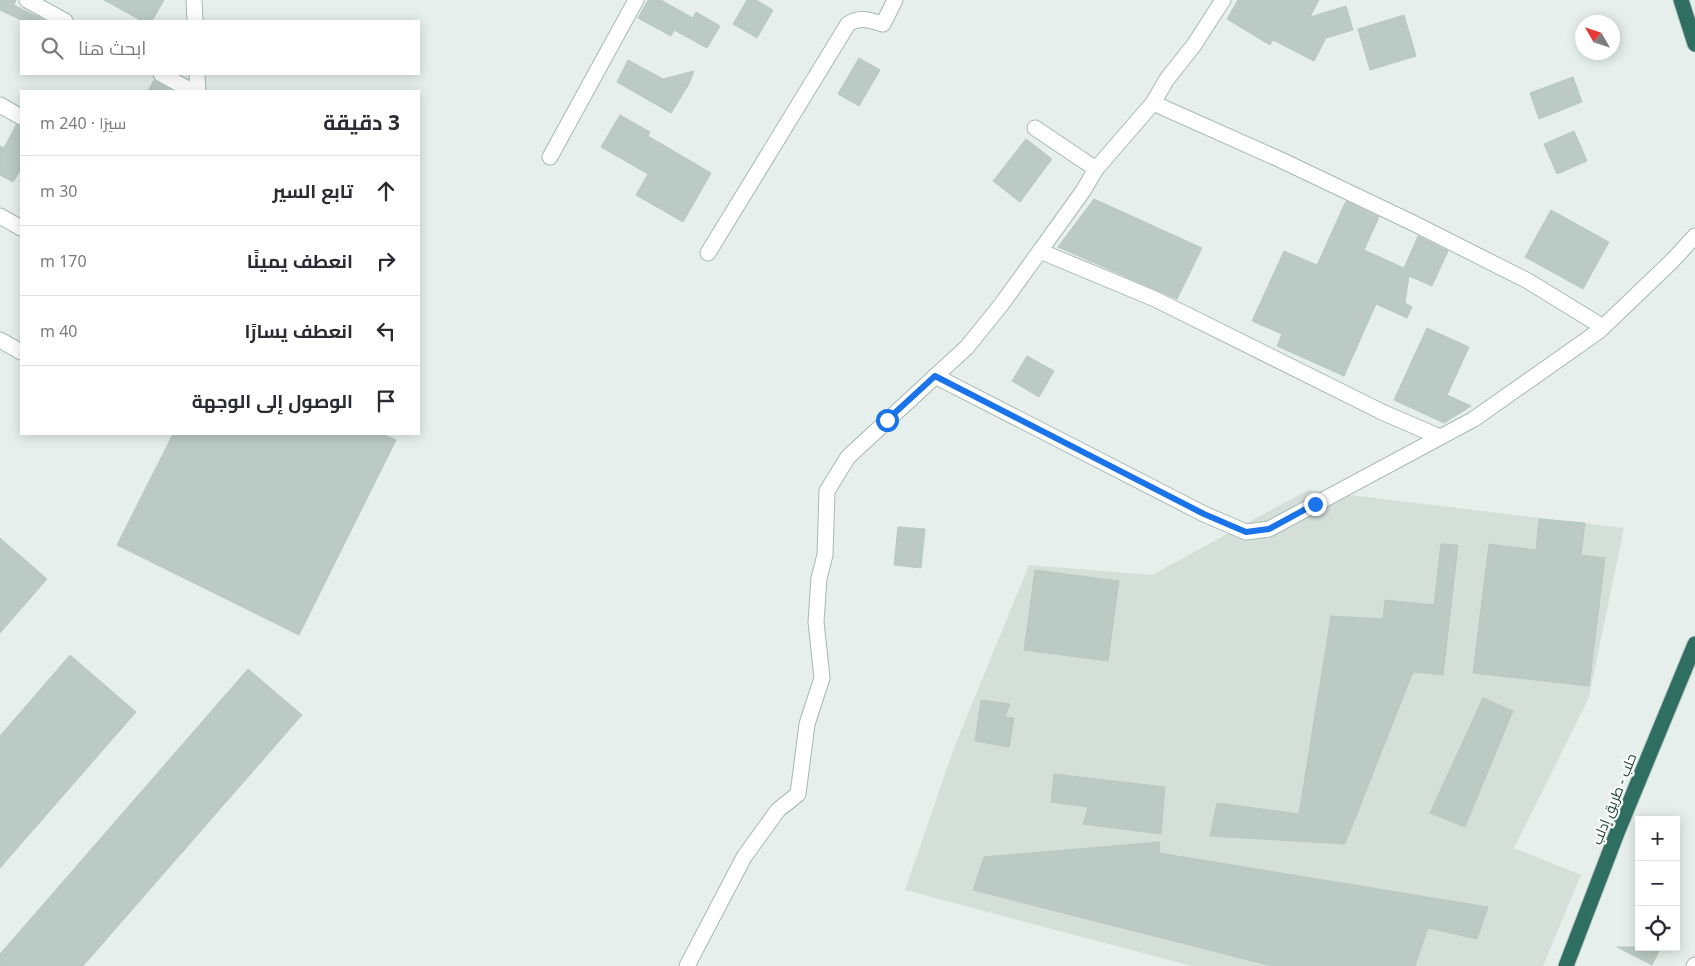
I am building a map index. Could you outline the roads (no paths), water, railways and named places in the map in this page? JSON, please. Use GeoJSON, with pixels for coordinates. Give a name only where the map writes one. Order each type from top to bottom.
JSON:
{"type":"FeatureCollection","features":[{"type":"Feature","properties":{"kind":"highway"},"geometry":{"type":"LineString","coordinates":[[1681,0],[1695,44]]}},
{"type":"Feature","properties":{"kind":"highway","name":"حلب - طريق إدلب"},"geometry":{"type":"LineString","coordinates":[[1566,966],[1617,833],[1695,644]]}},
{"type":"Feature","properties":{"kind":"street"},"geometry":{"type":"LineString","coordinates":[[27,0],[63,20]]}},
{"type":"Feature","properties":{"kind":"street"},"geometry":{"type":"LineString","coordinates":[[194,0],[194,20]]}},
{"type":"Feature","properties":{"kind":"street"},"geometry":{"type":"LineString","coordinates":[[550,156],[636,0]]}},
{"type":"Feature","properties":{"kind":"street"},"geometry":{"type":"LineString","coordinates":[[708,253],[848,24],[855,19],[862,18],[882,24],[895,0]]}},
{"type":"Feature","properties":{"kind":"street"},"geometry":{"type":"LineString","coordinates":[[687,966],[744,857],[778,810],[798,794],[807,724],[822,678],[816,622],[819,578],[825,555],[827,491],[848,457],[972,340],[1002,305],[1096,170],[1152,103],[1194,45],[1223,0]]}},
{"type":"Feature","properties":{"kind":"street"},"geometry":{"type":"LineString","coordinates":[[163,75],[190,90]]}},
{"type":"Feature","properties":{"kind":"street"},"geometry":{"type":"LineString","coordinates":[[197,75],[198,90]]}},
{"type":"Feature","properties":{"kind":"street"},"geometry":{"type":"LineString","coordinates":[[1152,103],[1280,160],[1413,223],[1528,282],[1604,328]]}},
{"type":"Feature","properties":{"kind":"street"},"geometry":{"type":"LineString","coordinates":[[0,105],[20,116]]}},
{"type":"Feature","properties":{"kind":"street"},"geometry":{"type":"LineString","coordinates":[[1035,128],[1096,170]]}},
{"type":"Feature","properties":{"kind":"street"},"geometry":{"type":"LineString","coordinates":[[0,216],[20,227]]}},
{"type":"Feature","properties":{"kind":"street"},"geometry":{"type":"LineString","coordinates":[[935,376],[1204,514],[1246,532],[1269,529],[1474,419],[1604,328],[1695,236]]}},
{"type":"Feature","properties":{"kind":"street"},"geometry":{"type":"LineString","coordinates":[[1040,251],[1155,299],[1382,412],[1440,437]]}},
{"type":"Feature","properties":{"kind":"street"},"geometry":{"type":"LineString","coordinates":[[0,340],[20,351]]}}]}
